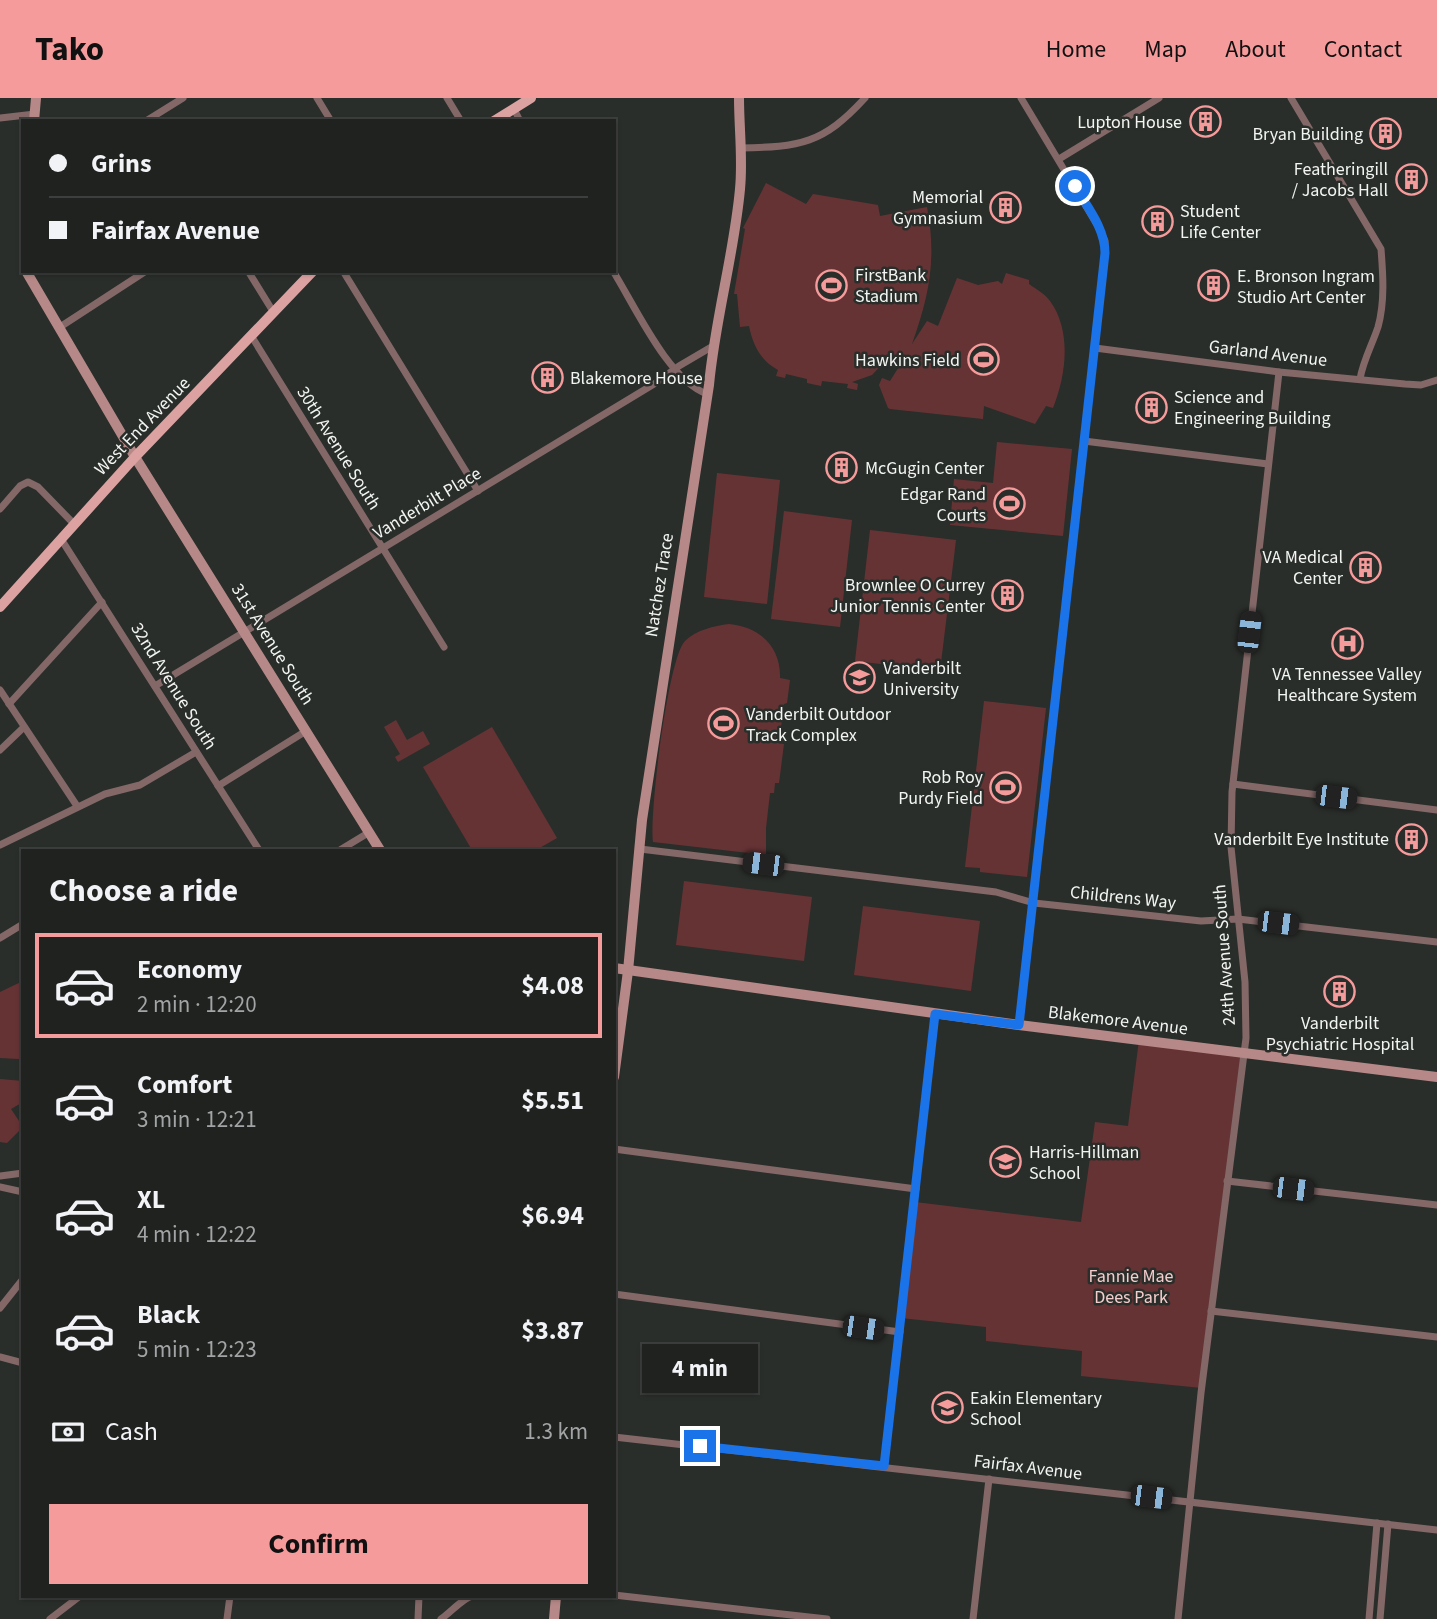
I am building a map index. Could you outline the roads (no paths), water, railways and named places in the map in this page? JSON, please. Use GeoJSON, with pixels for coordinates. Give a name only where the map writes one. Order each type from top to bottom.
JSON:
{"type":"FeatureCollection","features":[{"type":"Feature","properties":{"kind":"main road"},"geometry":{"type":"LineString","coordinates":[[34,117],[36,98]]}},
{"type":"Feature","properties":{"kind":"main road"},"geometry":{"type":"LineString","coordinates":[[497,119],[531,98]]}},
{"type":"Feature","properties":{"kind":"main road","name":"Natchez Trace"},"geometry":{"type":"LineString","coordinates":[[616,1042],[628,971],[648,780],[713,346],[738,209],[739,98]]}},
{"type":"Feature","properties":{"kind":"main road","name":"31st Avenue South"},"geometry":{"type":"LineString","coordinates":[[27,273],[135,457],[379,849]]}},
{"type":"Feature","properties":{"kind":"main road","name":"West End Avenue"},"geometry":{"type":"LineString","coordinates":[[0,607],[135,457],[311,273]]}},
{"type":"Feature","properties":{"kind":"main road"},"geometry":{"type":"LineString","coordinates":[[616,968],[628,971]]}},
{"type":"Feature","properties":{"kind":"main road","name":"Blakemore Avenue"},"geometry":{"type":"LineString","coordinates":[[628,971],[935,1014],[1437,1077]]}},
{"type":"Feature","properties":{"kind":"main road"},"geometry":{"type":"LineString","coordinates":[[554,1619],[555,1598]]}},
{"type":"Feature","properties":{"kind":"street"},"geometry":{"type":"LineString","coordinates":[[151,119],[183,98]]}},
{"type":"Feature","properties":{"kind":"street"},"geometry":{"type":"LineString","coordinates":[[317,98],[330,119]]}},
{"type":"Feature","properties":{"kind":"street"},"geometry":{"type":"LineString","coordinates":[[447,98],[460,119]]}},
{"type":"Feature","properties":{"kind":"street"},"geometry":{"type":"LineString","coordinates":[[1019,1025],[1105,258],[1105,241],[1021,98]]}},
{"type":"Feature","properties":{"kind":"street"},"geometry":{"type":"LineString","coordinates":[[1059,159],[1159,98]]}},
{"type":"Feature","properties":{"kind":"street"},"geometry":{"type":"LineString","coordinates":[[1291,98],[1381,249],[1383,276],[1378,325],[1360,379]]}},
{"type":"Feature","properties":{"kind":"street"},"geometry":{"type":"LineString","coordinates":[[740,148],[784,147],[807,142],[835,128],[862,101]]}},
{"type":"Feature","properties":{"kind":"street"},"geometry":{"type":"LineString","coordinates":[[514,108],[519,119]]}},
{"type":"Feature","properties":{"kind":"street"},"geometry":{"type":"LineString","coordinates":[[0,118],[34,117]]}},
{"type":"Feature","properties":{"kind":"street"},"geometry":{"type":"LineString","coordinates":[[60,327],[143,273]]}},
{"type":"Feature","properties":{"kind":"street"},"geometry":{"type":"LineString","coordinates":[[249,273],[274,313]]}},
{"type":"Feature","properties":{"kind":"street"},"geometry":{"type":"LineString","coordinates":[[344,273],[478,491]]}},
{"type":"Feature","properties":{"kind":"street"},"geometry":{"type":"LineString","coordinates":[[614,273],[675,371],[699,391],[707,394]]}},
{"type":"Feature","properties":{"kind":"street","name":"30th Avenue South"},"geometry":{"type":"LineString","coordinates":[[252,337],[444,647]]}},
{"type":"Feature","properties":{"kind":"street","name":"Vanderbilt Place"},"geometry":{"type":"LineString","coordinates":[[155,686],[713,346]]}},
{"type":"Feature","properties":{"kind":"street","name":"Garland Avenue"},"geometry":{"type":"LineString","coordinates":[[1094,348],[1279,372],[1421,385],[1437,380]]}},
{"type":"Feature","properties":{"kind":"street","name":"24th Avenue South"},"geometry":{"type":"LineString","coordinates":[[1178,1619],[1211,1311],[1245,1038],[1245,982],[1231,847],[1233,784],[1279,372]]}},
{"type":"Feature","properties":{"kind":"street"},"geometry":{"type":"LineString","coordinates":[[1084,441],[1268,464]]}},
{"type":"Feature","properties":{"kind":"street"},"geometry":{"type":"LineString","coordinates":[[0,509],[27,482],[38,487],[74,524]]}},
{"type":"Feature","properties":{"kind":"street","name":"32nd Avenue South"},"geometry":{"type":"LineString","coordinates":[[61,539],[258,849]]}},
{"type":"Feature","properties":{"kind":"street"},"geometry":{"type":"LineString","coordinates":[[9,704],[102,602]]}},
{"type":"Feature","properties":{"kind":"street"},"geometry":{"type":"LineString","coordinates":[[0,690],[77,806]]}},
{"type":"Feature","properties":{"kind":"street"},"geometry":{"type":"LineString","coordinates":[[0,750],[24,727]]}},
{"type":"Feature","properties":{"kind":"street"},"geometry":{"type":"LineString","coordinates":[[218,786],[306,731]]}},
{"type":"Feature","properties":{"kind":"street"},"geometry":{"type":"LineString","coordinates":[[0,845],[105,794],[140,785],[196,752]]}},
{"type":"Feature","properties":{"kind":"street"},"geometry":{"type":"LineString","coordinates":[[1233,784],[1437,810]]}},
{"type":"Feature","properties":{"kind":"street"},"geometry":{"type":"LineString","coordinates":[[342,849],[368,833]]}},
{"type":"Feature","properties":{"kind":"street","name":"Childrens Way"},"geometry":{"type":"LineString","coordinates":[[640,849],[996,892],[1034,902],[1201,921],[1238,919],[1437,942]]}},
{"type":"Feature","properties":{"kind":"street"},"geometry":{"type":"LineString","coordinates":[[0,938],[21,925]]}},
{"type":"Feature","properties":{"kind":"street"},"geometry":{"type":"LineString","coordinates":[[884,1466],[935,1014]]}},
{"type":"Feature","properties":{"kind":"street"},"geometry":{"type":"LineString","coordinates":[[616,1149],[916,1189]]}},
{"type":"Feature","properties":{"kind":"street"},"geometry":{"type":"LineString","coordinates":[[0,1176],[21,1173]]}},
{"type":"Feature","properties":{"kind":"street"},"geometry":{"type":"LineString","coordinates":[[1227,1181],[1437,1205]]}},
{"type":"Feature","properties":{"kind":"street"},"geometry":{"type":"LineString","coordinates":[[0,1187],[21,1192]]}},
{"type":"Feature","properties":{"kind":"street"},"geometry":{"type":"LineString","coordinates":[[0,1308],[21,1282]]}},
{"type":"Feature","properties":{"kind":"street"},"geometry":{"type":"LineString","coordinates":[[616,1294],[900,1332]]}},
{"type":"Feature","properties":{"kind":"street"},"geometry":{"type":"LineString","coordinates":[[1211,1311],[1437,1336]]}},
{"type":"Feature","properties":{"kind":"street"},"geometry":{"type":"LineString","coordinates":[[0,1357],[21,1362]]}},
{"type":"Feature","properties":{"kind":"street","name":"Fairfax Avenue"},"geometry":{"type":"LineString","coordinates":[[616,1437],[1437,1530]]}},
{"type":"Feature","properties":{"kind":"street"},"geometry":{"type":"LineString","coordinates":[[974,1619],[989,1479]]}},
{"type":"Feature","properties":{"kind":"street"},"geometry":{"type":"LineString","coordinates":[[1369,1619],[1377,1523]]}},
{"type":"Feature","properties":{"kind":"street"},"geometry":{"type":"LineString","coordinates":[[1380,1619],[1388,1524]]}},
{"type":"Feature","properties":{"kind":"street"},"geometry":{"type":"LineString","coordinates":[[616,1595],[827,1619]]}},
{"type":"Feature","properties":{"kind":"street"},"geometry":{"type":"LineString","coordinates":[[50,1619],[77,1598]]}},
{"type":"Feature","properties":{"kind":"street"},"geometry":{"type":"LineString","coordinates":[[227,1619],[230,1598]]}},
{"type":"Feature","properties":{"kind":"street"},"geometry":{"type":"LineString","coordinates":[[418,1619],[419,1598]]}},
{"type":"Feature","properties":{"kind":"street"},"geometry":{"type":"LineString","coordinates":[[441,1619],[456,1609],[464,1598]]}},
{"type":"Feature","properties":{"kind":"place","name":"Lupton House"},"geometry":{"type":"Point","coordinates":[1205,122]}},
{"type":"Feature","properties":{"kind":"place","name":"Bryan Building"},"geometry":{"type":"Point","coordinates":[1386,134]}},
{"type":"Feature","properties":{"kind":"place","name":"Featheringill / Jacobs Hall"},"geometry":{"type":"Point","coordinates":[1411,179]}},
{"type":"Feature","properties":{"kind":"place","name":"Memorial Gymnasium"},"geometry":{"type":"Point","coordinates":[1006,207]}},
{"type":"Feature","properties":{"kind":"place","name":"Student Life Center"},"geometry":{"type":"Point","coordinates":[1157,221]}},
{"type":"Feature","properties":{"kind":"place","name":"FirstBank Stadium"},"geometry":{"type":"Point","coordinates":[832,285]}},
{"type":"Feature","properties":{"kind":"place","name":"E. Bronson Ingram Studio Art Center"},"geometry":{"type":"Point","coordinates":[1214,286]}},
{"type":"Feature","properties":{"kind":"place","name":"Hawkins Field"},"geometry":{"type":"Point","coordinates":[983,360]}},
{"type":"Feature","properties":{"kind":"place","name":"Blakemore House"},"geometry":{"type":"Point","coordinates":[547,378]}},
{"type":"Feature","properties":{"kind":"place","name":"Science and Engineering Building"},"geometry":{"type":"Point","coordinates":[1151,407]}},
{"type":"Feature","properties":{"kind":"place","name":"McGugin Center"},"geometry":{"type":"Point","coordinates":[842,468]}},
{"type":"Feature","properties":{"kind":"place","name":"Edgar Rand Courts"},"geometry":{"type":"Point","coordinates":[1009,504]}},
{"type":"Feature","properties":{"kind":"place","name":"VA Medical Center"},"geometry":{"type":"Point","coordinates":[1366,567]}},
{"type":"Feature","properties":{"kind":"place","name":"Brownlee O Currey Junior Tennis Center"},"geometry":{"type":"Point","coordinates":[1008,595]}},
{"type":"Feature","properties":{"kind":"place","name":"VA Tennessee Valley Healthcare System"},"geometry":{"type":"Point","coordinates":[1347,643]}},
{"type":"Feature","properties":{"kind":"place","name":"Vanderbilt University"},"geometry":{"type":"Point","coordinates":[860,678]}},
{"type":"Feature","properties":{"kind":"place","name":"Vanderbilt Outdoor Track Complex"},"geometry":{"type":"Point","coordinates":[723,724]}},
{"type":"Feature","properties":{"kind":"place","name":"Rob Roy Purdy Field"},"geometry":{"type":"Point","coordinates":[1006,787]}},
{"type":"Feature","properties":{"kind":"place","name":"Vanderbilt Eye Institute"},"geometry":{"type":"Point","coordinates":[1412,839]}},
{"type":"Feature","properties":{"kind":"place","name":"Vanderbilt Psychiatric Hospital"},"geometry":{"type":"Point","coordinates":[1340,992]}},
{"type":"Feature","properties":{"kind":"place","name":"Harris-Hillman School"},"geometry":{"type":"Point","coordinates":[1006,1162]}},
{"type":"Feature","properties":{"kind":"place","name":"Eakin Elementary School"},"geometry":{"type":"Point","coordinates":[947,1408]}},
{"type":"Feature","properties":{"kind":"park label","name":"Fannie Mae Dees Park"},"geometry":{"type":"Point","coordinates":[1131,1286]}}]}
